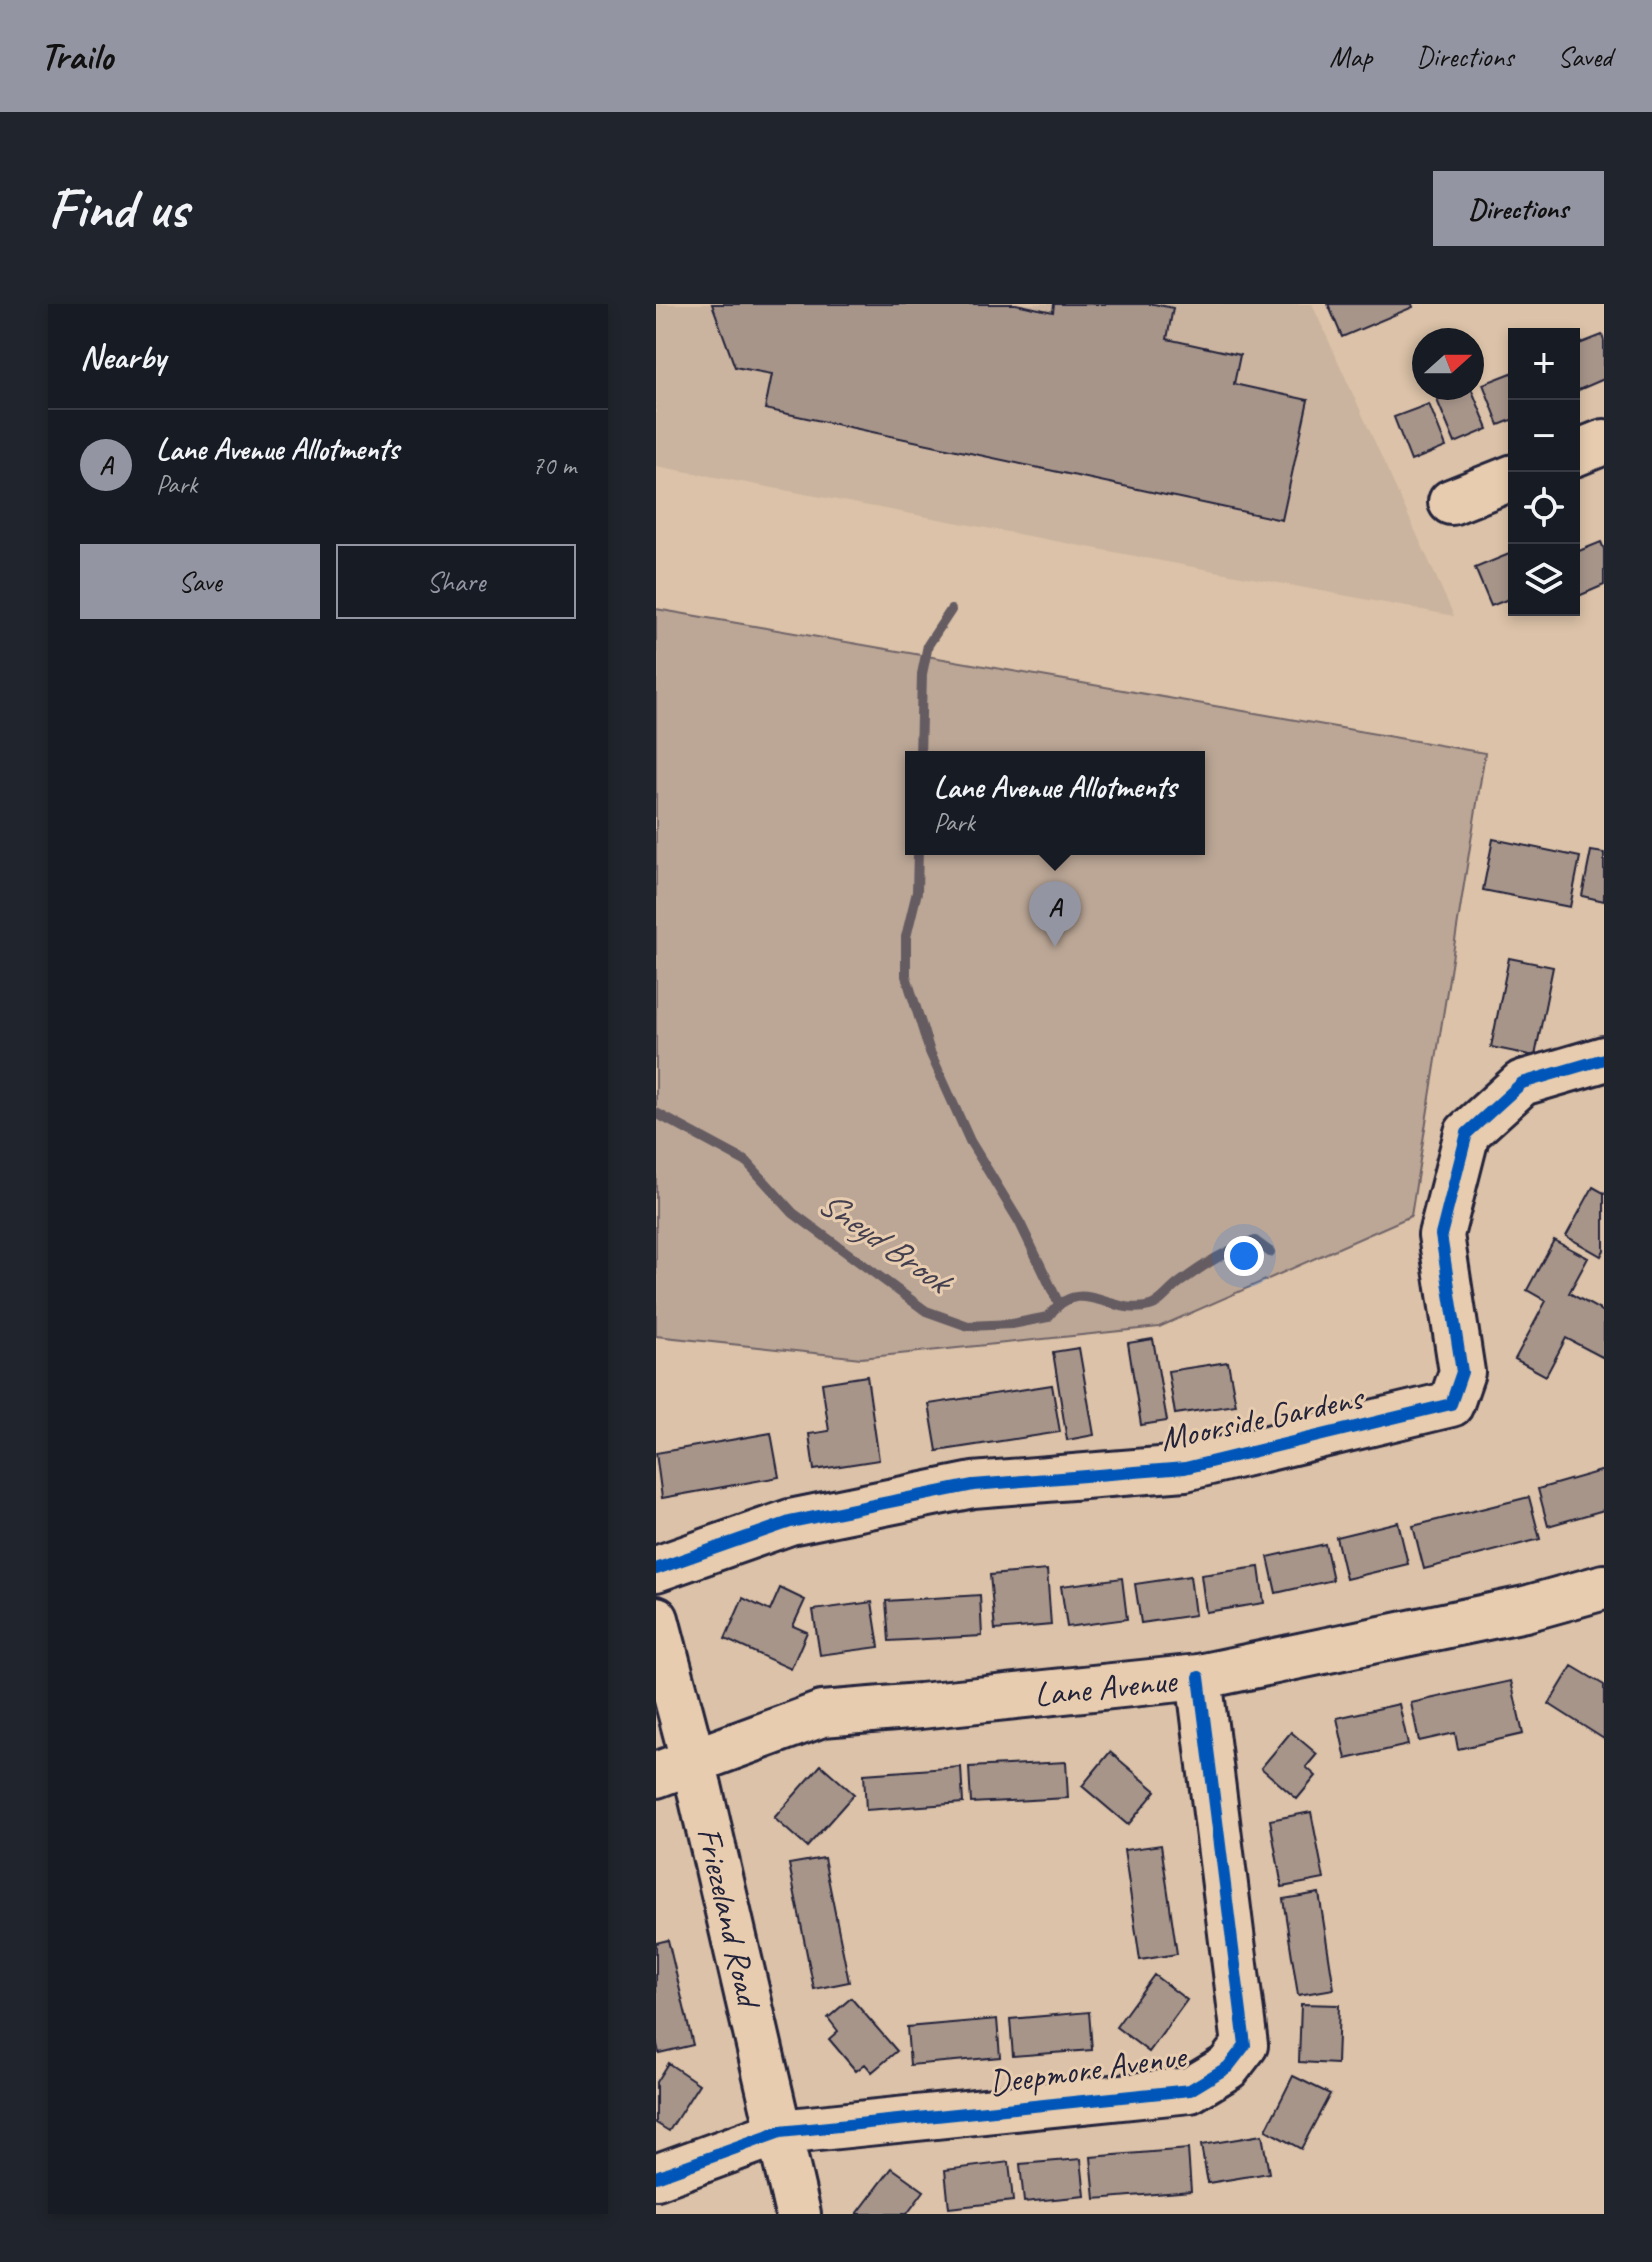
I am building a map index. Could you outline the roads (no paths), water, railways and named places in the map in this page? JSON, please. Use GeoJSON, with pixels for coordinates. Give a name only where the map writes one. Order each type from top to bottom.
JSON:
{"type":"FeatureCollection","features":[{"type":"Feature","properties":{"kind":"street"},"geometry":{"type":"LineString","coordinates":[[1580,452],[1604,442]]}},
{"type":"Feature","properties":{"kind":"street"},"geometry":{"type":"LineString","coordinates":[[1451,502],[1508,479]]}},
{"type":"Feature","properties":{"kind":"street","name":"Moorside Gardens"},"geometry":{"type":"LineString","coordinates":[[656,1569],[790,1522],[973,1485],[1185,1468],[1451,1404],[1462,1372],[1441,1235],[1467,1133],[1522,1083],[1604,1059]]}},
{"type":"Feature","properties":{"kind":"street","name":"Lane Avenue"},"geometry":{"type":"LineString","coordinates":[[674,1767],[822,1714],[1199,1677],[1525,1609],[1604,1587]]}},
{"type":"Feature","properties":{"kind":"street","name":"Friezeland Road"},"geometry":{"type":"LineString","coordinates":[[656,1619],[674,1767],[780,2132],[798,2214]]}},
{"type":"Feature","properties":{"kind":"street","name":"Deepmore Avenue"},"geometry":{"type":"LineString","coordinates":[[656,2177],[780,2132],[1190,2090],[1228,2067],[1245,2045],[1199,1677]]}},
{"type":"Feature","properties":{"kind":"waterway"},"geometry":{"type":"LineString","coordinates":[[920,751],[922,674],[928,645],[951,610]]}},
{"type":"Feature","properties":{"kind":"waterway"},"geometry":{"type":"LineString","coordinates":[[918,855],[917,892],[906,937],[906,976],[930,1052],[970,1141],[1020,1223],[1058,1302]]}},
{"type":"Feature","properties":{"kind":"waterway","name":"Sneyd Brook"},"geometry":{"type":"LineString","coordinates":[[656,1113],[747,1162],[793,1213],[926,1311],[968,1326],[1012,1324],[1048,1317],[1060,1304],[1072,1298],[1084,1297],[1135,1308],[1150,1306],[1196,1271],[1235,1248],[1255,1241],[1270,1252]]}},
{"type":"Feature","properties":{"kind":"place","name":"Lane Avenue Allotments"},"geometry":{"type":"Point","coordinates":[1055,947]}}]}
